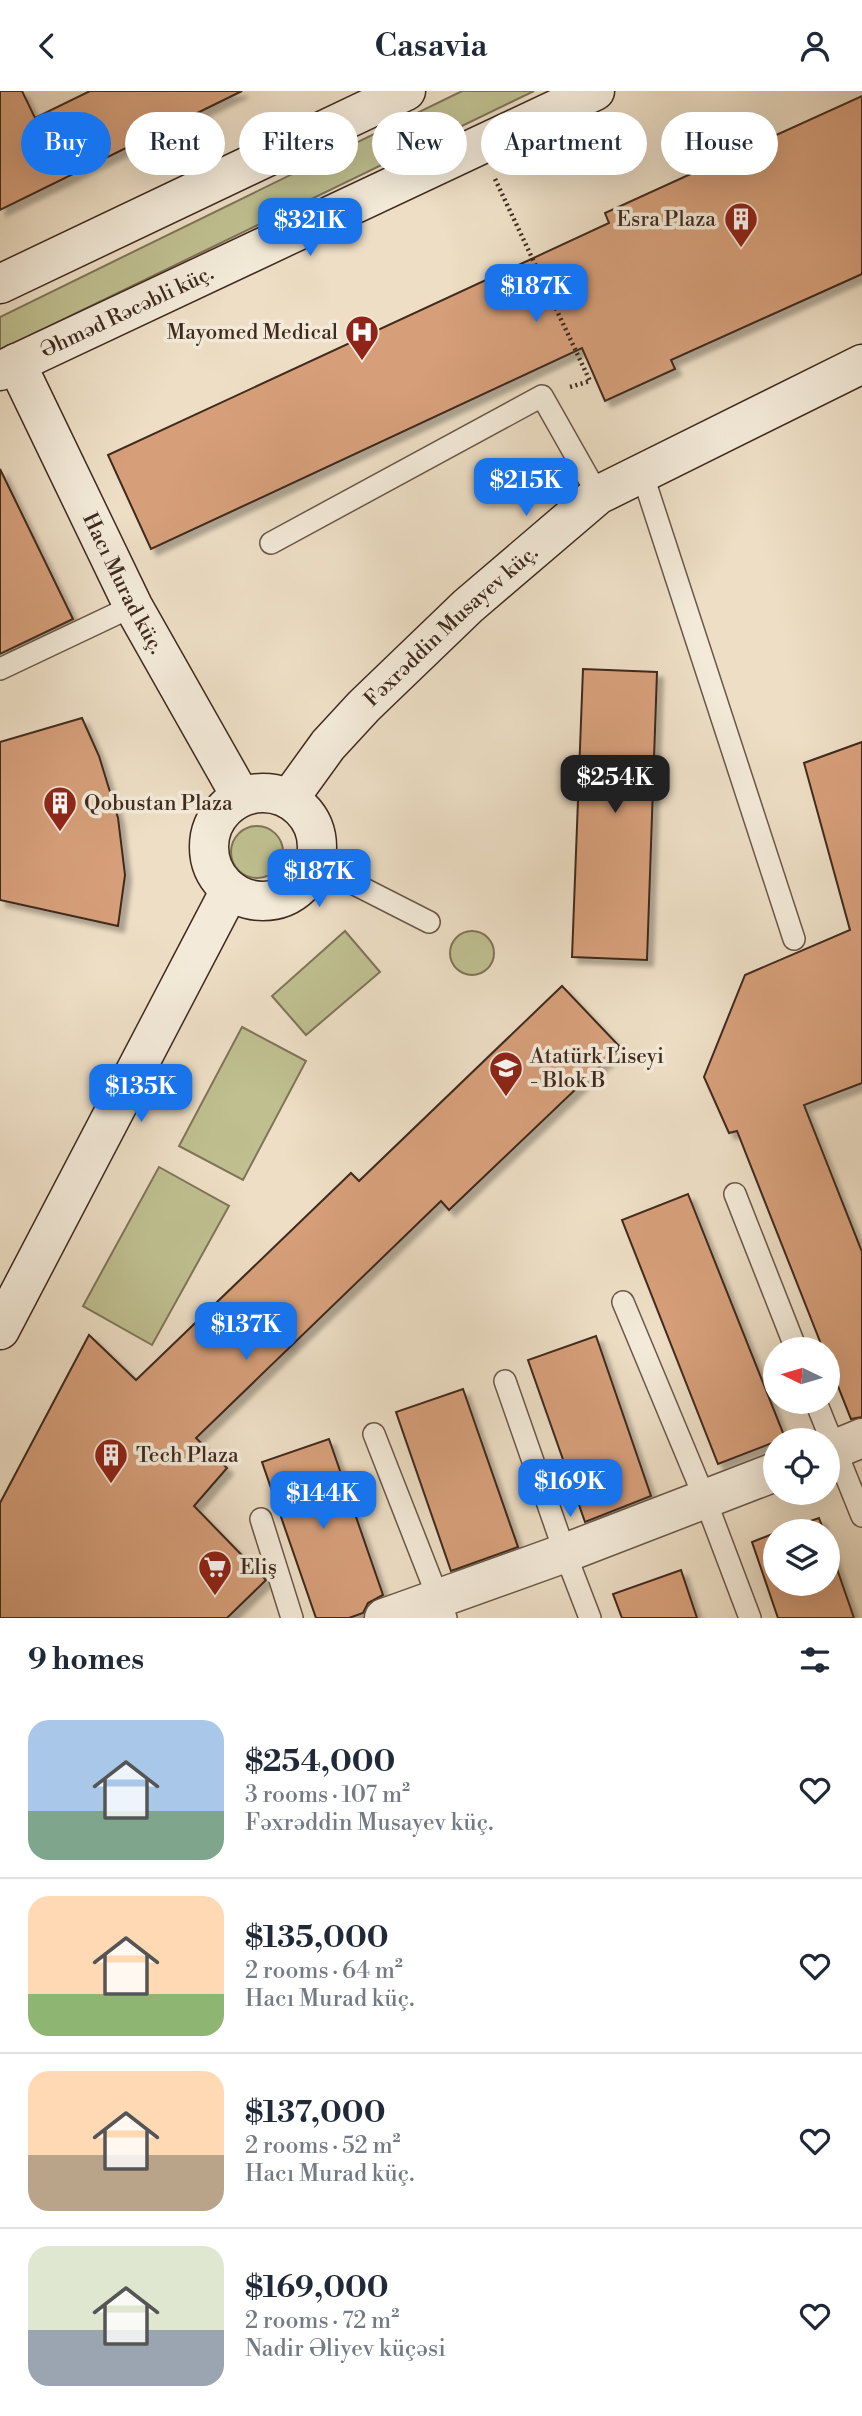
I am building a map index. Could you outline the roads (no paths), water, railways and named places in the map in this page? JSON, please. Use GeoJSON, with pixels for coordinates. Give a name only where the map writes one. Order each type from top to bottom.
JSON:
{"type":"FeatureCollection","features":[{"type":"Feature","properties":{"kind":"street"},"geometry":{"type":"LineString","coordinates":[[0,283],[406,91]]}},
{"type":"Feature","properties":{"kind":"street","name":"Əhməd Rəcəbli küç."},"geometry":{"type":"LineString","coordinates":[[8,367],[595,91]]}},
{"type":"Feature","properties":{"kind":"street","name":"Fəxrəddin Musayev küç."},"geometry":{"type":"LineString","coordinates":[[289,799],[328,745],[364,706],[468,606],[598,495],[862,364]]}},
{"type":"Feature","properties":{"kind":"street","name":"Hacı Murad küç."},"geometry":{"type":"LineString","coordinates":[[8,367],[133,606],[241,797]]}},
{"type":"Feature","properties":{"kind":"street"},"geometry":{"type":"LineString","coordinates":[[270,793],[289,799],[305,813],[314,831],[317,847],[315,864],[307,879],[295,891],[280,899],[263,902],[245,899],[230,890],[217,877],[209,859],[208,841],[214,823],[226,807],[241,797],[270,793]]}},
{"type":"Feature","properties":{"kind":"street"},"geometry":{"type":"LineString","coordinates":[[0,1330],[230,890]]}},
{"type":"Feature","properties":{"kind":"street"},"geometry":{"type":"LineString","coordinates":[[384,1618],[443,1609],[565,1553],[763,1477]]}},
{"type":"Feature","properties":{"kind":"lane"},"geometry":{"type":"LineString","coordinates":[[271,543],[542,396],[598,495]]}},
{"type":"Feature","properties":{"kind":"lane"},"geometry":{"type":"LineString","coordinates":[[642,473],[794,939]]}},
{"type":"Feature","properties":{"kind":"lane"},"geometry":{"type":"LineString","coordinates":[[0,669],[133,606]]}},
{"type":"Feature","properties":{"kind":"lane"},"geometry":{"type":"LineString","coordinates":[[315,864],[429,922]]}},
{"type":"Feature","properties":{"kind":"lane"},"geometry":{"type":"LineString","coordinates":[[735,1194],[791,1337]]}},
{"type":"Feature","properties":{"kind":"lane"},"geometry":{"type":"LineString","coordinates":[[623,1302],[705,1499],[750,1618]]}},
{"type":"Feature","properties":{"kind":"lane"},"geometry":{"type":"LineString","coordinates":[[505,1381],[590,1618]]}},
{"type":"Feature","properties":{"kind":"lane"},"geometry":{"type":"LineString","coordinates":[[823,1414],[842,1446],[862,1516]]}},
{"type":"Feature","properties":{"kind":"lane"},"geometry":{"type":"LineString","coordinates":[[373,1434],[443,1609]]}},
{"type":"Feature","properties":{"kind":"lane"},"geometry":{"type":"LineString","coordinates":[[261,1519],[292,1618]]}},
{"type":"Feature","properties":{"kind":"place","name":"Esra Plaza"},"geometry":{"type":"Point","coordinates":[741,249]}},
{"type":"Feature","properties":{"kind":"place","name":"Mayomed Medical"},"geometry":{"type":"Point","coordinates":[362,362]}},
{"type":"Feature","properties":{"kind":"place","name":"Qobustan Plaza"},"geometry":{"type":"Point","coordinates":[60,833]}},
{"type":"Feature","properties":{"kind":"place","name":"Atatürk Liseyi - Blok B"},"geometry":{"type":"Point","coordinates":[506,1098]}},
{"type":"Feature","properties":{"kind":"place","name":"Tech Plaza"},"geometry":{"type":"Point","coordinates":[111,1485]}},
{"type":"Feature","properties":{"kind":"place","name":"Eliş"},"geometry":{"type":"Point","coordinates":[215,1597]}}]}
